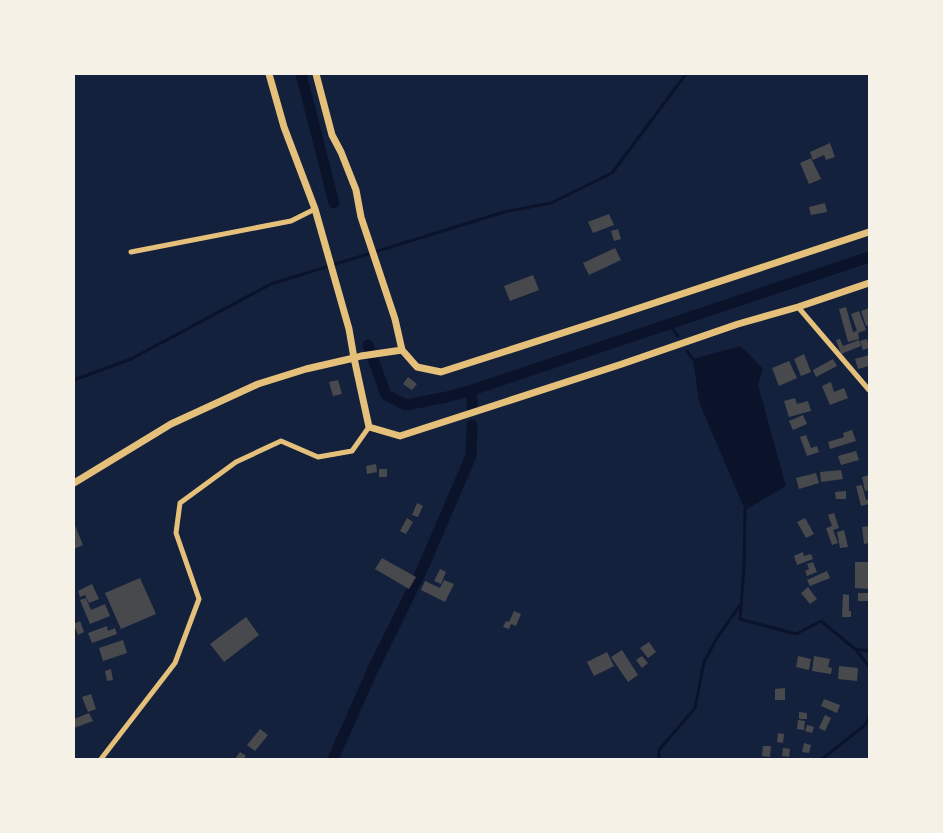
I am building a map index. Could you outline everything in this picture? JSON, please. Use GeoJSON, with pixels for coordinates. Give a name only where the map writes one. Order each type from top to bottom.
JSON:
{"type":"FeatureCollection","features":[{"type":"Feature","properties":{"kind":"street"},"geometry":{"type":"LineString","coordinates":[[101,759],[175,664],[199,598],[176,533],[180,503],[236,462],[281,442],[318,457],[352,451],[369,427],[358,357],[320,224],[284,127],[269,74]]}},
{"type":"Feature","properties":{"kind":"street"},"geometry":{"type":"LineString","coordinates":[[316,74],[332,135],[356,190],[361,217],[395,319],[402,350],[417,367],[441,372],[869,232]]}},
{"type":"Feature","properties":{"kind":"street"},"geometry":{"type":"LineString","coordinates":[[131,252],[291,221],[315,210]]}},
{"type":"Feature","properties":{"kind":"street"},"geometry":{"type":"LineString","coordinates":[[369,427],[400,436],[738,324],[798,307],[869,283]]}},
{"type":"Feature","properties":{"kind":"street"},"geometry":{"type":"LineString","coordinates":[[798,307],[869,390]]}},
{"type":"Feature","properties":{"kind":"street"},"geometry":{"type":"LineString","coordinates":[[74,483],[171,424],[258,384],[306,369],[358,357],[402,350]]}},
{"type":"Feature","properties":{"kind":"water"},"geometry":{"type":"Polygon","coordinates":[[[741,346],[763,369],[758,385],[786,486],[745,510],[699,402],[693,359],[741,346]]]}},
{"type":"Feature","properties":{"kind":"building"},"geometry":{"type":"Polygon","coordinates":[[[830,143],[835,157],[826,160],[824,155],[813,160],[810,152],[830,143]]]}},
{"type":"Feature","properties":{"kind":"building"},"geometry":{"type":"Polygon","coordinates":[[[811,158],[821,179],[809,184],[800,163],[811,158]]]}},
{"type":"Feature","properties":{"kind":"building"},"geometry":{"type":"Polygon","coordinates":[[[825,203],[827,212],[811,215],[809,207],[825,203]]]}},
{"type":"Feature","properties":{"kind":"building"},"geometry":{"type":"Polygon","coordinates":[[[609,214],[614,225],[593,233],[588,222],[609,214]]]}},
{"type":"Feature","properties":{"kind":"building"},"geometry":{"type":"Polygon","coordinates":[[[618,229],[621,239],[614,241],[611,231],[618,229]]]}},
{"type":"Feature","properties":{"kind":"building"},"geometry":{"type":"Polygon","coordinates":[[[615,248],[621,260],[589,275],[583,263],[615,248]]]}},
{"type":"Feature","properties":{"kind":"building"},"geometry":{"type":"Polygon","coordinates":[[[533,275],[539,290],[510,301],[504,286],[533,275]]]}},
{"type":"Feature","properties":{"kind":"building"},"geometry":{"type":"Polygon","coordinates":[[[846,307],[853,332],[857,331],[851,314],[859,311],[866,330],[858,333],[859,339],[848,342],[839,309],[846,307]]]}},
{"type":"Feature","properties":{"kind":"building"},"geometry":{"type":"Polygon","coordinates":[[[869,308],[869,325],[866,326],[861,311],[869,308]]]}},
{"type":"Feature","properties":{"kind":"building"},"geometry":{"type":"Polygon","coordinates":[[[840,339],[843,346],[859,340],[861,346],[841,354],[836,340],[840,339]]]}},
{"type":"Feature","properties":{"kind":"building"},"geometry":{"type":"Polygon","coordinates":[[[867,339],[869,348],[863,350],[860,341],[867,339]]]}},
{"type":"Feature","properties":{"kind":"building"},"geometry":{"type":"Polygon","coordinates":[[[804,354],[811,372],[801,376],[794,359],[804,354]]]}},
{"type":"Feature","properties":{"kind":"building"},"geometry":{"type":"Polygon","coordinates":[[[869,355],[869,366],[858,369],[855,359],[869,355]]]}},
{"type":"Feature","properties":{"kind":"building"},"geometry":{"type":"Polygon","coordinates":[[[833,359],[837,366],[816,377],[813,370],[833,359]]]}},
{"type":"Feature","properties":{"kind":"building"},"geometry":{"type":"Polygon","coordinates":[[[789,361],[797,378],[779,386],[772,368],[789,361]]]}},
{"type":"Feature","properties":{"kind":"building"},"geometry":{"type":"Polygon","coordinates":[[[408,377],[417,384],[412,390],[403,384],[408,377]]]}},
{"type":"Feature","properties":{"kind":"building"},"geometry":{"type":"Polygon","coordinates":[[[338,380],[342,394],[333,396],[329,382],[338,380]]]}},
{"type":"Feature","properties":{"kind":"building"},"geometry":{"type":"Polygon","coordinates":[[[831,382],[834,392],[844,388],[848,398],[830,405],[822,386],[831,382]]]}},
{"type":"Feature","properties":{"kind":"building"},"geometry":{"type":"Polygon","coordinates":[[[795,398],[797,404],[808,401],[811,411],[789,417],[784,401],[795,398]]]}},
{"type":"Feature","properties":{"kind":"building"},"geometry":{"type":"Polygon","coordinates":[[[803,415],[807,424],[793,430],[789,421],[803,415]]]}},
{"type":"Feature","properties":{"kind":"building"},"geometry":{"type":"Polygon","coordinates":[[[852,430],[856,441],[830,449],[828,442],[844,437],[843,433],[852,430]]]}},
{"type":"Feature","properties":{"kind":"building"},"geometry":{"type":"Polygon","coordinates":[[[806,435],[811,448],[817,446],[819,452],[807,456],[800,437],[806,435]]]}},
{"type":"Feature","properties":{"kind":"building"},"geometry":{"type":"Polygon","coordinates":[[[856,451],[859,460],[841,465],[838,456],[856,451]]]}},
{"type":"Feature","properties":{"kind":"building"},"geometry":{"type":"Polygon","coordinates":[[[376,464],[377,472],[367,474],[366,466],[376,464]]]}},
{"type":"Feature","properties":{"kind":"building"},"geometry":{"type":"Polygon","coordinates":[[[379,469],[387,469],[387,477],[379,477],[379,469]]]}},
{"type":"Feature","properties":{"kind":"building"},"geometry":{"type":"Polygon","coordinates":[[[841,470],[843,479],[821,482],[820,472],[841,470]]]}},
{"type":"Feature","properties":{"kind":"building"},"geometry":{"type":"Polygon","coordinates":[[[816,473],[819,483],[799,489],[796,478],[816,473]]]}},
{"type":"Feature","properties":{"kind":"building"},"geometry":{"type":"Polygon","coordinates":[[[869,475],[869,490],[865,491],[862,477],[869,475]]]}},
{"type":"Feature","properties":{"kind":"building"},"geometry":{"type":"Polygon","coordinates":[[[862,485],[866,500],[869,499],[869,504],[861,506],[856,486],[862,485]]]}},
{"type":"Feature","properties":{"kind":"building"},"geometry":{"type":"Polygon","coordinates":[[[846,491],[846,499],[836,499],[835,492],[846,491]]]}},
{"type":"Feature","properties":{"kind":"building"},"geometry":{"type":"Polygon","coordinates":[[[417,503],[423,506],[418,517],[412,515],[417,503]]]}},
{"type":"Feature","properties":{"kind":"building"},"geometry":{"type":"Polygon","coordinates":[[[834,513],[839,528],[833,530],[838,543],[832,545],[826,528],[832,526],[828,515],[834,513]]]}},
{"type":"Feature","properties":{"kind":"building"},"geometry":{"type":"Polygon","coordinates":[[[407,518],[413,522],[406,534],[400,531],[407,518]]]}},
{"type":"Feature","properties":{"kind":"building"},"geometry":{"type":"Polygon","coordinates":[[[805,518],[814,534],[806,538],[797,522],[805,518]]]}},
{"type":"Feature","properties":{"kind":"building"},"geometry":{"type":"Polygon","coordinates":[[[74,523],[83,545],[74,549],[74,523]]]}},
{"type":"Feature","properties":{"kind":"building"},"geometry":{"type":"Polygon","coordinates":[[[869,526],[869,543],[864,544],[862,527],[869,526]]]}},
{"type":"Feature","properties":{"kind":"building"},"geometry":{"type":"Polygon","coordinates":[[[844,530],[848,547],[840,548],[837,532],[844,530]]]}},
{"type":"Feature","properties":{"kind":"building"},"geometry":{"type":"Polygon","coordinates":[[[803,552],[804,556],[811,554],[813,559],[797,565],[794,556],[803,552]]]}},
{"type":"Feature","properties":{"kind":"building"},"geometry":{"type":"Polygon","coordinates":[[[382,558],[416,577],[409,589],[375,569],[382,558]]]}},
{"type":"Feature","properties":{"kind":"building"},"geometry":{"type":"Polygon","coordinates":[[[813,562],[817,572],[807,576],[805,571],[809,569],[807,564],[813,562]]]}},
{"type":"Feature","properties":{"kind":"building"},"geometry":{"type":"Polygon","coordinates":[[[855,562],[869,562],[869,589],[855,588],[855,562]]]}},
{"type":"Feature","properties":{"kind":"building"},"geometry":{"type":"Polygon","coordinates":[[[440,569],[446,572],[441,584],[434,581],[440,569]]]}},
{"type":"Feature","properties":{"kind":"building"},"geometry":{"type":"Polygon","coordinates":[[[827,571],[830,578],[810,586],[807,580],[827,571]]]}},
{"type":"Feature","properties":{"kind":"building"},"geometry":{"type":"Polygon","coordinates":[[[140,578],[156,614],[121,629],[105,593],[140,578]]]}},
{"type":"Feature","properties":{"kind":"building"},"geometry":{"type":"Polygon","coordinates":[[[444,580],[454,584],[445,602],[421,590],[425,581],[440,588],[444,580]]]}},
{"type":"Feature","properties":{"kind":"building"},"geometry":{"type":"Polygon","coordinates":[[[92,584],[99,599],[89,603],[85,595],[80,597],[78,591],[92,584]]]}},
{"type":"Feature","properties":{"kind":"building"},"geometry":{"type":"Polygon","coordinates":[[[808,587],[817,599],[810,604],[801,593],[808,587]]]}},
{"type":"Feature","properties":{"kind":"building"},"geometry":{"type":"Polygon","coordinates":[[[858,593],[869,593],[869,601],[858,601],[858,593]]]}},
{"type":"Feature","properties":{"kind":"building"},"geometry":{"type":"Polygon","coordinates":[[[843,594],[849,595],[851,617],[842,617],[843,594]]]}},
{"type":"Feature","properties":{"kind":"building"},"geometry":{"type":"Polygon","coordinates":[[[86,598],[91,610],[105,604],[110,616],[90,624],[80,600],[86,598]]]}},
{"type":"Feature","properties":{"kind":"building"},"geometry":{"type":"Polygon","coordinates":[[[514,611],[521,614],[516,626],[511,624],[509,629],[503,627],[506,621],[509,622],[514,611]]]}},
{"type":"Feature","properties":{"kind":"building"},"geometry":{"type":"Polygon","coordinates":[[[246,617],[259,635],[224,662],[210,644],[246,617]]]}},
{"type":"Feature","properties":{"kind":"building"},"geometry":{"type":"Polygon","coordinates":[[[80,621],[84,632],[78,635],[74,624],[80,621]]]}},
{"type":"Feature","properties":{"kind":"building"},"geometry":{"type":"Polygon","coordinates":[[[107,626],[108,631],[115,628],[117,634],[92,643],[88,633],[107,626]]]}},
{"type":"Feature","properties":{"kind":"building"},"geometry":{"type":"Polygon","coordinates":[[[123,640],[127,653],[103,661],[99,648],[123,640]]]}},
{"type":"Feature","properties":{"kind":"building"},"geometry":{"type":"Polygon","coordinates":[[[649,642],[656,652],[648,658],[640,648],[649,642]]]}},
{"type":"Feature","properties":{"kind":"building"},"geometry":{"type":"Polygon","coordinates":[[[622,650],[638,675],[628,682],[611,657],[622,650]]]}},
{"type":"Feature","properties":{"kind":"building"},"geometry":{"type":"Polygon","coordinates":[[[607,652],[614,666],[594,676],[587,662],[607,652]]]}},
{"type":"Feature","properties":{"kind":"building"},"geometry":{"type":"Polygon","coordinates":[[[642,656],[648,663],[642,668],[636,660],[642,656]]]}},
{"type":"Feature","properties":{"kind":"building"},"geometry":{"type":"Polygon","coordinates":[[[798,656],[811,659],[809,670],[796,667],[798,656]]]}},
{"type":"Feature","properties":{"kind":"building"},"geometry":{"type":"Polygon","coordinates":[[[814,656],[830,659],[828,667],[832,668],[831,674],[812,671],[814,656]]]}},
{"type":"Feature","properties":{"kind":"building"},"geometry":{"type":"Polygon","coordinates":[[[839,666],[858,668],[857,681],[838,679],[839,666]]]}},
{"type":"Feature","properties":{"kind":"building"},"geometry":{"type":"Polygon","coordinates":[[[111,669],[113,680],[107,681],[105,671],[111,669]]]}},
{"type":"Feature","properties":{"kind":"building"},"geometry":{"type":"Polygon","coordinates":[[[785,688],[785,700],[775,700],[775,689],[785,688]]]}},
{"type":"Feature","properties":{"kind":"building"},"geometry":{"type":"Polygon","coordinates":[[[91,694],[96,709],[88,712],[82,697],[91,694]]]}},
{"type":"Feature","properties":{"kind":"building"},"geometry":{"type":"Polygon","coordinates":[[[824,699],[840,705],[837,713],[821,706],[824,699]]]}},
{"type":"Feature","properties":{"kind":"building"},"geometry":{"type":"Polygon","coordinates":[[[799,712],[807,713],[807,719],[799,719],[799,712]]]}},
{"type":"Feature","properties":{"kind":"building"},"geometry":{"type":"Polygon","coordinates":[[[89,713],[93,721],[74,728],[74,719],[89,713]]]}},
{"type":"Feature","properties":{"kind":"building"},"geometry":{"type":"Polygon","coordinates":[[[825,715],[831,718],[825,731],[819,728],[825,715]]]}},
{"type":"Feature","properties":{"kind":"building"},"geometry":{"type":"Polygon","coordinates":[[[798,720],[805,721],[804,730],[797,729],[798,720]]]}},
{"type":"Feature","properties":{"kind":"building"},"geometry":{"type":"Polygon","coordinates":[[[807,725],[814,727],[812,733],[805,731],[807,725]]]}},
{"type":"Feature","properties":{"kind":"building"},"geometry":{"type":"Polygon","coordinates":[[[260,729],[268,735],[255,751],[247,745],[260,729]]]}},
{"type":"Feature","properties":{"kind":"building"},"geometry":{"type":"Polygon","coordinates":[[[778,733],[784,734],[783,743],[777,742],[778,733]]]}},
{"type":"Feature","properties":{"kind":"building"},"geometry":{"type":"Polygon","coordinates":[[[804,743],[811,745],[809,753],[802,752],[804,743]]]}},
{"type":"Feature","properties":{"kind":"building"},"geometry":{"type":"Polygon","coordinates":[[[763,746],[771,746],[770,757],[762,756],[763,746]]]}},
{"type":"Feature","properties":{"kind":"building"},"geometry":{"type":"Polygon","coordinates":[[[783,748],[790,749],[789,757],[782,756],[783,748]]]}},
{"type":"Feature","properties":{"kind":"building"},"geometry":{"type":"Polygon","coordinates":[[[240,752],[246,756],[243,759],[235,759],[240,752]]]}},
{"type":"Feature","properties":{"kind":"waterway"},"geometry":{"type":"LineString","coordinates":[[301,74],[334,203]]}},
{"type":"Feature","properties":{"kind":"waterway"},"geometry":{"type":"LineString","coordinates":[[74,380],[131,359],[271,284],[504,212],[551,203],[612,173],[686,74]]}},
{"type":"Feature","properties":{"kind":"waterway"},"geometry":{"type":"LineString","coordinates":[[368,345],[386,395],[406,405],[472,390],[869,257]]}},
{"type":"Feature","properties":{"kind":"waterway"},"geometry":{"type":"LineString","coordinates":[[669,324],[678,336]]}},
{"type":"Feature","properties":{"kind":"waterway"},"geometry":{"type":"LineString","coordinates":[[687,351],[693,359]]}},
{"type":"Feature","properties":{"kind":"waterway"},"geometry":{"type":"LineString","coordinates":[[472,390],[472,407]]}},
{"type":"Feature","properties":{"kind":"waterway"},"geometry":{"type":"LineString","coordinates":[[333,759],[373,669],[421,572],[471,456],[472,425]]}},
{"type":"Feature","properties":{"kind":"waterway"},"geometry":{"type":"LineString","coordinates":[[745,510],[744,568],[740,619],[796,634],[821,621],[855,649],[869,651]]}},
{"type":"Feature","properties":{"kind":"waterway"},"geometry":{"type":"LineString","coordinates":[[659,759],[659,750],[695,708],[704,662],[717,638],[740,605]]}},
{"type":"Feature","properties":{"kind":"waterway"},"geometry":{"type":"LineString","coordinates":[[855,649],[869,666]]}},
{"type":"Feature","properties":{"kind":"waterway"},"geometry":{"type":"LineString","coordinates":[[822,759],[865,725],[869,718]]}}]}
